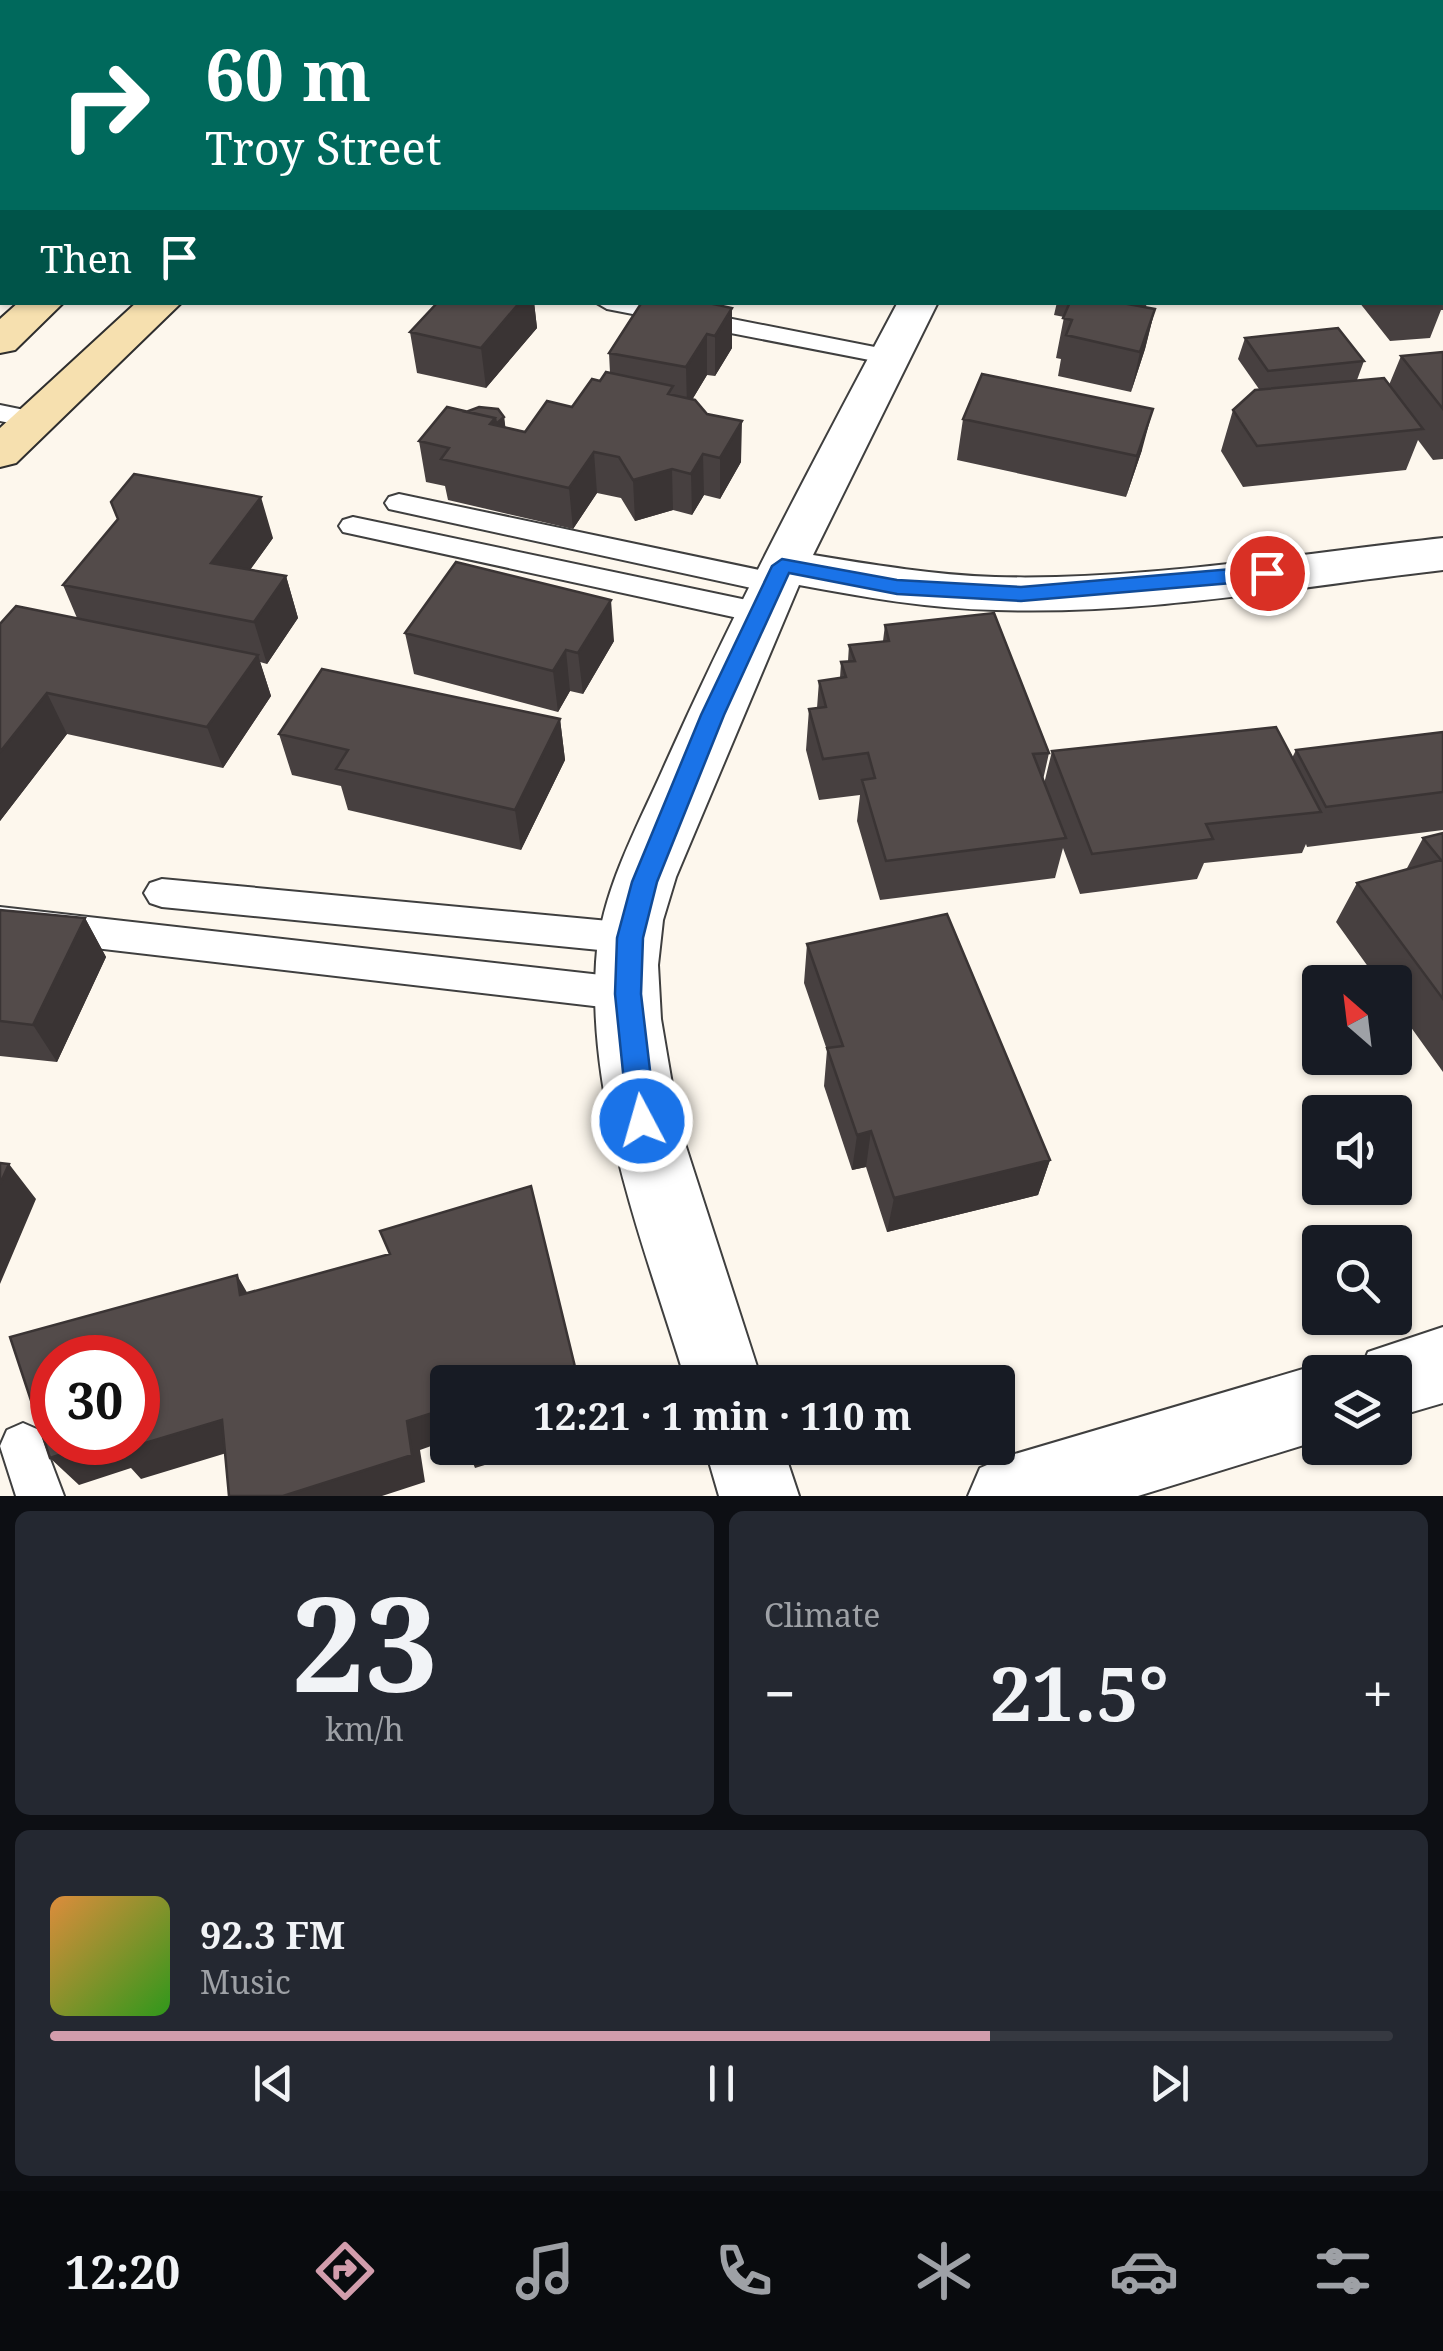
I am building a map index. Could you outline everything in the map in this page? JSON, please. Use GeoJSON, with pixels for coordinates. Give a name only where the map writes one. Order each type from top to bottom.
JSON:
{"type":"FeatureCollection","features":[{"type":"Feature","properties":{"kind":"main road"},"geometry":{"type":"LineString","coordinates":[[0,453],[18,416],[158,305]]}},
{"type":"Feature","properties":{"kind":"street"},"geometry":{"type":"LineString","coordinates":[[719,1365],[642,1121],[628,994],[630,938],[651,865],[712,715],[916,305]]}},
{"type":"Feature","properties":{"kind":"street"},"geometry":{"type":"LineString","coordinates":[[773,587],[897,587],[1021,594],[1094,591],[1443,554]]}},
{"type":"Feature","properties":{"kind":"street"},"geometry":{"type":"LineString","coordinates":[[1412,1374],[1443,1364]]}},
{"type":"Feature","properties":{"kind":"street"},"geometry":{"type":"LineString","coordinates":[[1008,1496],[1302,1407]]}},
{"type":"Feature","properties":{"kind":"street"},"geometry":{"type":"LineString","coordinates":[[749,1465],[759,1496]]}},
{"type":"Feature","properties":{"kind":"lane"},"geometry":{"type":"LineString","coordinates":[[622,305],[890,357]]}},
{"type":"Feature","properties":{"kind":"lane"},"geometry":{"type":"LineString","coordinates":[[398,503],[773,587]]}},
{"type":"Feature","properties":{"kind":"lane"},"geometry":{"type":"LineString","coordinates":[[354,526],[773,587]]}},
{"type":"Feature","properties":{"kind":"lane"},"geometry":{"type":"LineString","coordinates":[[162,893],[630,938]]}},
{"type":"Feature","properties":{"kind":"lane"},"geometry":{"type":"LineString","coordinates":[[0,922],[628,994]]}},
{"type":"Feature","properties":{"kind":"lane"},"geometry":{"type":"LineString","coordinates":[[22,1446],[40,1496]]}},
{"type":"Feature","properties":{"kind":"building"},"geometry":{"type":"Polygon","coordinates":[[[435,305],[517,305],[481,348],[410,332],[435,305]]]}},
{"type":"Feature","properties":{"kind":"building"},"geometry":{"type":"Polygon","coordinates":[[[640,305],[732,308],[715,336],[707,334],[686,367],[609,353],[640,305]]]}},
{"type":"Feature","properties":{"kind":"building"},"geometry":{"type":"Polygon","coordinates":[[[1069,305],[1155,309],[1140,352],[1066,335],[1072,320],[1063,318],[1069,305]]]}},
{"type":"Feature","properties":{"kind":"building"},"geometry":{"type":"Polygon","coordinates":[[[1338,328],[1364,361],[1268,371],[1245,338],[1338,328]]]}},
{"type":"Feature","properties":{"kind":"building"},"geometry":{"type":"Polygon","coordinates":[[[1443,352],[1443,409],[1401,356],[1443,352]]]}},
{"type":"Feature","properties":{"kind":"building"},"geometry":{"type":"Polygon","coordinates":[[[606,372],[673,386],[668,394],[695,400],[707,414],[742,421],[720,458],[703,454],[691,474],[672,469],[633,480],[619,457],[594,452],[569,488],[441,459],[449,448],[419,441],[447,407],[495,418],[490,424],[525,432],[547,401],[572,407],[592,379],[600,381],[606,372]]]}},
{"type":"Feature","properties":{"kind":"building"},"geometry":{"type":"Polygon","coordinates":[[[982,374],[1153,409],[1137,456],[963,419],[982,374]]]}},
{"type":"Feature","properties":{"kind":"building"},"geometry":{"type":"Polygon","coordinates":[[[1384,378],[1423,429],[1257,446],[1233,410],[1255,390],[1384,378]]]}},
{"type":"Feature","properties":{"kind":"building"},"geometry":{"type":"Polygon","coordinates":[[[479,407],[498,409],[504,417],[496,424],[495,418],[466,412],[479,407]]]}},
{"type":"Feature","properties":{"kind":"building"},"geometry":{"type":"Polygon","coordinates":[[[134,474],[261,497],[211,563],[286,576],[254,622],[63,585],[118,519],[111,502],[134,474]]]}},
{"type":"Feature","properties":{"kind":"building"},"geometry":{"type":"Polygon","coordinates":[[[456,562],[611,600],[578,653],[566,650],[553,671],[405,633],[456,562]]]}},
{"type":"Feature","properties":{"kind":"building"},"geometry":{"type":"Polygon","coordinates":[[[16,606],[258,655],[207,727],[47,693],[0,752],[0,624],[16,606]]]}},
{"type":"Feature","properties":{"kind":"building"},"geometry":{"type":"Polygon","coordinates":[[[994,613],[1049,753],[1033,754],[1066,838],[886,861],[862,780],[875,778],[868,753],[823,759],[809,709],[826,707],[819,681],[846,677],[841,662],[855,661],[849,645],[889,641],[885,625],[994,613]]]}},
{"type":"Feature","properties":{"kind":"building"},"geometry":{"type":"Polygon","coordinates":[[[322,669],[560,719],[515,810],[336,769],[348,750],[279,734],[322,669]]]}},
{"type":"Feature","properties":{"kind":"building"},"geometry":{"type":"Polygon","coordinates":[[[1276,727],[1321,812],[1206,824],[1213,839],[1092,854],[1052,751],[1276,727]]]}},
{"type":"Feature","properties":{"kind":"building"},"geometry":{"type":"Polygon","coordinates":[[[1443,732],[1443,792],[1326,807],[1296,750],[1443,732]]]}},
{"type":"Feature","properties":{"kind":"building"},"geometry":{"type":"Polygon","coordinates":[[[1443,833],[1443,999],[1357,883],[1441,860],[1423,838],[1443,833]]]}},
{"type":"Feature","properties":{"kind":"building"},"geometry":{"type":"Polygon","coordinates":[[[0,910],[85,918],[33,1025],[0,1021],[0,910]]]}},
{"type":"Feature","properties":{"kind":"building"},"geometry":{"type":"Polygon","coordinates":[[[947,914],[1050,1160],[894,1198],[871,1131],[857,1135],[827,1048],[843,1046],[807,944],[947,914]]]}},
{"type":"Feature","properties":{"kind":"building"},"geometry":{"type":"Polygon","coordinates":[[[0,1163],[9,1164],[0,1184],[0,1163]]]}},
{"type":"Feature","properties":{"kind":"building"},"geometry":{"type":"Polygon","coordinates":[[[531,1186],[575,1365],[430,1365],[430,1414],[407,1421],[412,1455],[283,1496],[229,1496],[222,1420],[160,1439],[160,1335],[30,1335],[30,1398],[10,1337],[237,1275],[240,1295],[390,1254],[380,1231],[531,1186]]]}},
{"type":"Feature","properties":{"kind":"route"},"geometry":{"type":"LineString","coordinates":[[642,1121],[627,962],[644,882],[712,715],[782,566],[897,587],[1021,594],[1094,591],[1267,573]]}}]}
